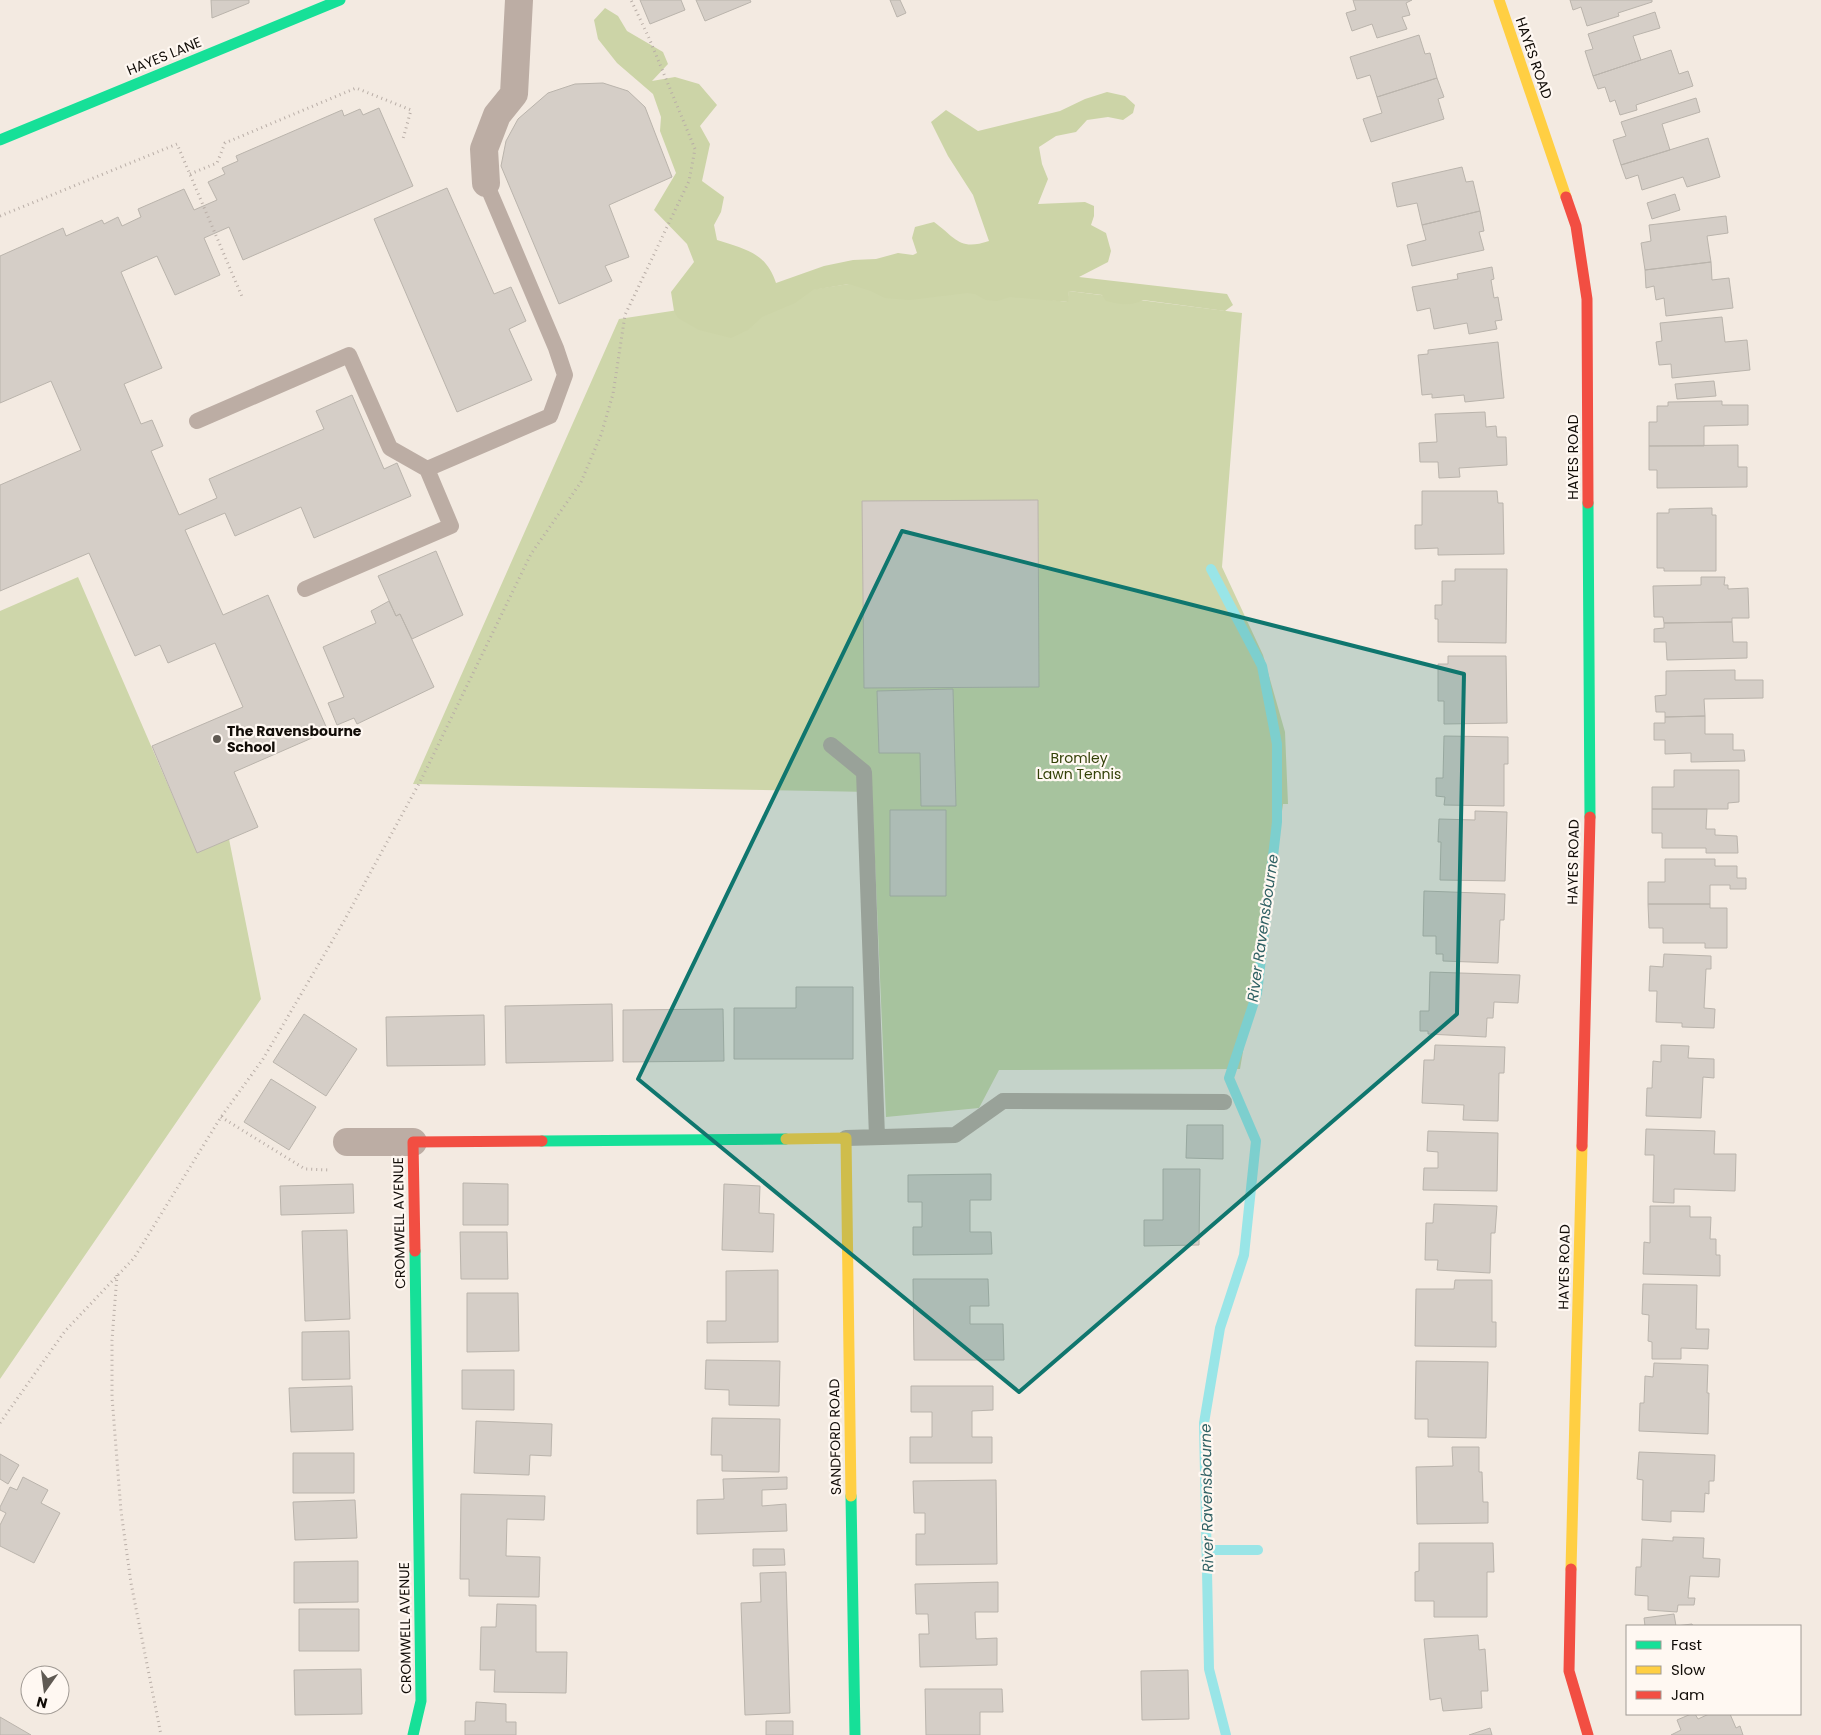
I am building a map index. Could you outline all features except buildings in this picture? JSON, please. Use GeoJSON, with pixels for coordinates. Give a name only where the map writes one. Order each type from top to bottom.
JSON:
{"type":"FeatureCollection","features":[{"type":"Feature","properties":{"kind":"main road","name":"HAYES LANE"},"geometry":{"type":"LineString","coordinates":[[0,140],[340,0]]}},
{"type":"Feature","properties":{"kind":"main road","name":"HAYES ROAD"},"geometry":{"type":"LineString","coordinates":[[1499,0],[1576,226],[1587,299],[1590,805],[1569,1671],[1588,1735]]}},
{"type":"Feature","properties":{"kind":"main road","name":"CROMWELL AVENUE"},"geometry":{"type":"LineString","coordinates":[[413,1735],[420,1701],[413,1142],[846,1138]]}},
{"type":"Feature","properties":{"kind":"main road","name":"SANDFORD ROAD"},"geometry":{"type":"LineString","coordinates":[[846,1138],[855,1735]]}},
{"type":"Feature","properties":{"kind":"street"},"geometry":{"type":"LineString","coordinates":[[486,183],[484,149],[497,115],[514,94],[520,0]]}},
{"type":"Feature","properties":{"kind":"street"},"geometry":{"type":"LineString","coordinates":[[347,1142],[413,1142]]}},
{"type":"Feature","properties":{"kind":"lane"},"geometry":{"type":"LineString","coordinates":[[427,469],[550,416],[565,375],[556,348],[486,183]]}},
{"type":"Feature","properties":{"kind":"lane"},"geometry":{"type":"LineString","coordinates":[[197,421],[349,355],[390,448],[427,469],[451,526],[306,589]]}},
{"type":"Feature","properties":{"kind":"lane"},"geometry":{"type":"LineString","coordinates":[[831,745],[864,772],[877,1136]]}},
{"type":"Feature","properties":{"kind":"lane"},"geometry":{"type":"LineString","coordinates":[[846,1138],[955,1135],[1003,1101],[1224,1102]]}},
{"type":"Feature","properties":{"kind":"path"},"geometry":{"type":"LineString","coordinates":[[0,1423],[65,1331],[134,1258],[220,1117],[263,1059],[344,921],[422,778],[531,554],[581,482],[602,435],[613,394],[625,315],[690,181],[694,148],[649,38],[631,0]]}},
{"type":"Feature","properties":{"kind":"path"},"geometry":{"type":"LineString","coordinates":[[190,174],[217,163],[224,143],[356,88],[411,110],[403,139]]}},
{"type":"Feature","properties":{"kind":"path"},"geometry":{"type":"LineString","coordinates":[[0,216],[176,144],[244,299]]}},
{"type":"Feature","properties":{"kind":"path"},"geometry":{"type":"LineString","coordinates":[[220,1117],[305,1169],[335,1170]]}},
{"type":"Feature","properties":{"kind":"path"},"geometry":{"type":"LineString","coordinates":[[117,1274],[112,1340],[112,1397],[121,1510],[130,1583],[161,1735]]}},
{"type":"Feature","properties":{"kind":"highlighted area"},"geometry":{"type":"Polygon","coordinates":[[[902,531],[1464,674],[1457,1014],[1019,1392],[638,1079],[902,531]]]}},
{"type":"Feature","properties":{"kind":"green space"},"geometry":{"type":"Polygon","coordinates":[[[605,8],[618,16],[627,31],[663,52],[668,64],[652,81],[675,77],[699,84],[717,105],[700,126],[710,144],[702,181],[724,197],[721,212],[714,225],[717,240],[745,249],[760,258],[772,273],[776,283],[824,266],[853,260],[876,259],[898,253],[913,255],[917,253],[912,238],[915,227],[934,222],[953,238],[964,244],[971,245],[989,241],[973,195],[948,156],[931,122],[946,110],[978,131],[1060,111],[1085,99],[1107,92],[1125,96],[1135,105],[1133,113],[1123,120],[1108,117],[1087,120],[1076,132],[1056,136],[1039,147],[1042,164],[1048,179],[1038,204],[1085,202],[1094,206],[1094,216],[1091,225],[1106,233],[1111,251],[1108,262],[1079,277],[1227,294],[1233,305],[1225,311],[1143,300],[1134,304],[1125,304],[1106,301],[1102,295],[1069,291],[1068,302],[1010,297],[997,301],[986,300],[975,294],[967,293],[910,300],[885,298],[849,284],[813,290],[795,303],[762,317],[748,330],[731,338],[699,330],[678,318],[674,311],[671,292],[694,262],[687,244],[654,210],[676,173],[660,131],[661,117],[653,94],[617,63],[598,39],[594,20],[605,8]]]}},
{"type":"Feature","properties":{"kind":"green space","name":"Bromley Lawn Tennis"},"geometry":{"type":"Polygon","coordinates":[[[888,278],[1067,302],[1069,291],[1242,313],[1222,567],[1263,655],[1285,732],[1288,804],[1283,804],[1272,883],[1240,1069],[999,1070],[979,1108],[886,1117],[872,792],[413,784],[619,319],[888,278]]]}},
{"type":"Feature","properties":{"kind":"green space"},"geometry":{"type":"Polygon","coordinates":[[[78,577],[197,852],[229,839],[261,999],[0,1379],[0,611],[78,577]]]}},
{"type":"Feature","properties":{"kind":"waterway","name":"River Ravensbourne"},"geometry":{"type":"LineString","coordinates":[[1211,569],[1262,666],[1277,744],[1277,822],[1257,993],[1229,1078],[1256,1141],[1244,1255],[1220,1328],[1204,1423],[1209,1669],[1226,1735]]}},
{"type":"Feature","properties":{"kind":"waterway"},"geometry":{"type":"LineString","coordinates":[[1207,1550],[1258,1550]]}},
{"type":"Feature","properties":{"kind":"traffic: fast"},"geometry":{"type":"LineString","coordinates":[[0,140],[340,0]]}},
{"type":"Feature","properties":{"kind":"traffic: fast"},"geometry":{"type":"LineString","coordinates":[[1588,503],[1590,817]]}},
{"type":"Feature","properties":{"kind":"traffic: fast"},"geometry":{"type":"LineString","coordinates":[[542,1141],[786,1139]]}},
{"type":"Feature","properties":{"kind":"traffic: fast"},"geometry":{"type":"LineString","coordinates":[[413,1735],[421,1701],[415,1251]]}},
{"type":"Feature","properties":{"kind":"traffic: fast"},"geometry":{"type":"LineString","coordinates":[[851,1496],[855,1735]]}},
{"type":"Feature","properties":{"kind":"traffic: slow"},"geometry":{"type":"LineString","coordinates":[[1499,0],[1566,197]]}},
{"type":"Feature","properties":{"kind":"traffic: slow"},"geometry":{"type":"LineString","coordinates":[[786,1139],[846,1138],[851,1496]]}},
{"type":"Feature","properties":{"kind":"traffic: slow"},"geometry":{"type":"LineString","coordinates":[[1571,1569],[1582,1146]]}},
{"type":"Feature","properties":{"kind":"traffic: jam"},"geometry":{"type":"LineString","coordinates":[[1566,197],[1576,226],[1587,299],[1588,503]]}},
{"type":"Feature","properties":{"kind":"traffic: jam"},"geometry":{"type":"LineString","coordinates":[[1582,1146],[1590,817]]}},
{"type":"Feature","properties":{"kind":"traffic: jam"},"geometry":{"type":"LineString","coordinates":[[415,1251],[413,1142],[542,1141]]}},
{"type":"Feature","properties":{"kind":"traffic: jam"},"geometry":{"type":"LineString","coordinates":[[1571,1569],[1569,1671],[1588,1735]]}},
{"type":"Feature","properties":{"kind":"place","name":"The Ravensbourne School"},"geometry":{"type":"Point","coordinates":[217,739]}}]}
